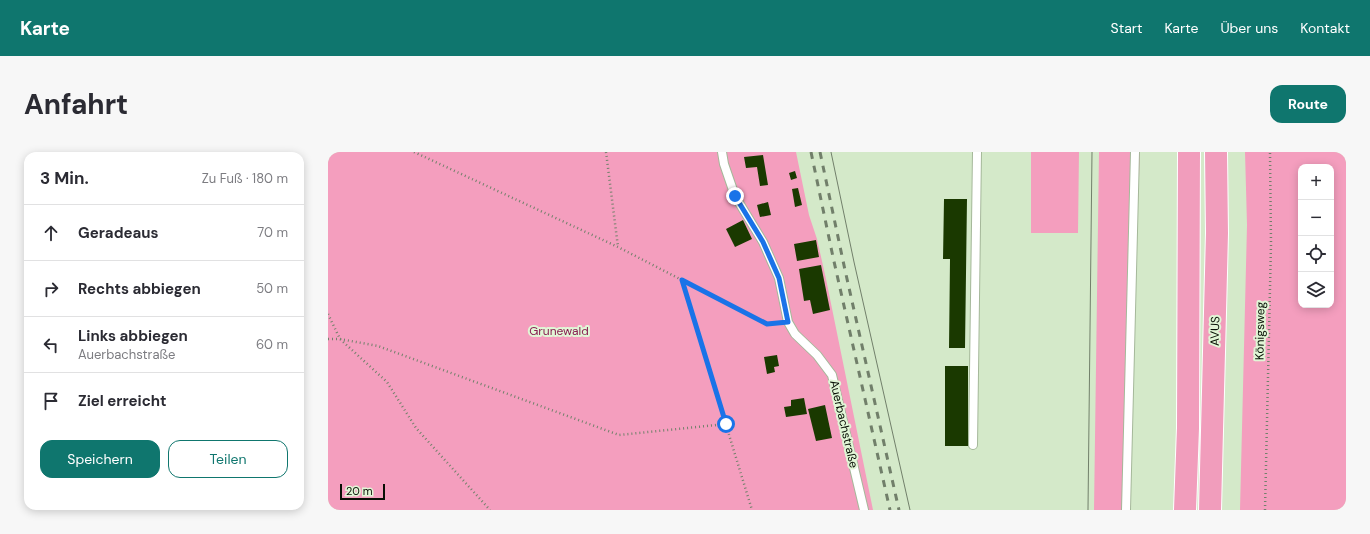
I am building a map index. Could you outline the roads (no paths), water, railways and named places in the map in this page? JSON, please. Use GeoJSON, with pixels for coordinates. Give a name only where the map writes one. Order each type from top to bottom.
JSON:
{"type":"FeatureCollection","features":[{"type":"Feature","properties":{"kind":"highway"},"geometry":{"type":"LineString","coordinates":[[1185,510],[1188,428],[1189,152]]}},
{"type":"Feature","properties":{"kind":"highway","name":"AVUS"},"geometry":{"type":"LineString","coordinates":[[1210,510],[1217,241],[1216,152]]}},
{"type":"Feature","properties":{"kind":"lane","name":"Auerbachstraße"},"geometry":{"type":"LineString","coordinates":[[722,152],[724,164],[735,196],[763,242],[779,278],[788,322],[795,334],[816,355],[832,375],[864,510]]}},
{"type":"Feature","properties":{"kind":"lane"},"geometry":{"type":"LineString","coordinates":[[973,445],[977,152]]}},
{"type":"Feature","properties":{"kind":"lane"},"geometry":{"type":"LineString","coordinates":[[1126,510],[1135,152]]}},
{"type":"Feature","properties":{"kind":"tram line"},"geometry":{"type":"LineString","coordinates":[[831,152],[854,262],[910,510]]}},
{"type":"Feature","properties":{"kind":"tram line"},"geometry":{"type":"LineString","coordinates":[[1088,510],[1092,152]]}},
{"type":"Feature","properties":{"kind":"railway"},"geometry":{"type":"LineString","coordinates":[[811,152],[890,510]]}},
{"type":"Feature","properties":{"kind":"railway"},"geometry":{"type":"LineString","coordinates":[[820,152],[899,510]]}},
{"type":"Feature","properties":{"kind":"park label","name":"Grunewald"},"geometry":{"type":"Point","coordinates":[559,331]}}]}
